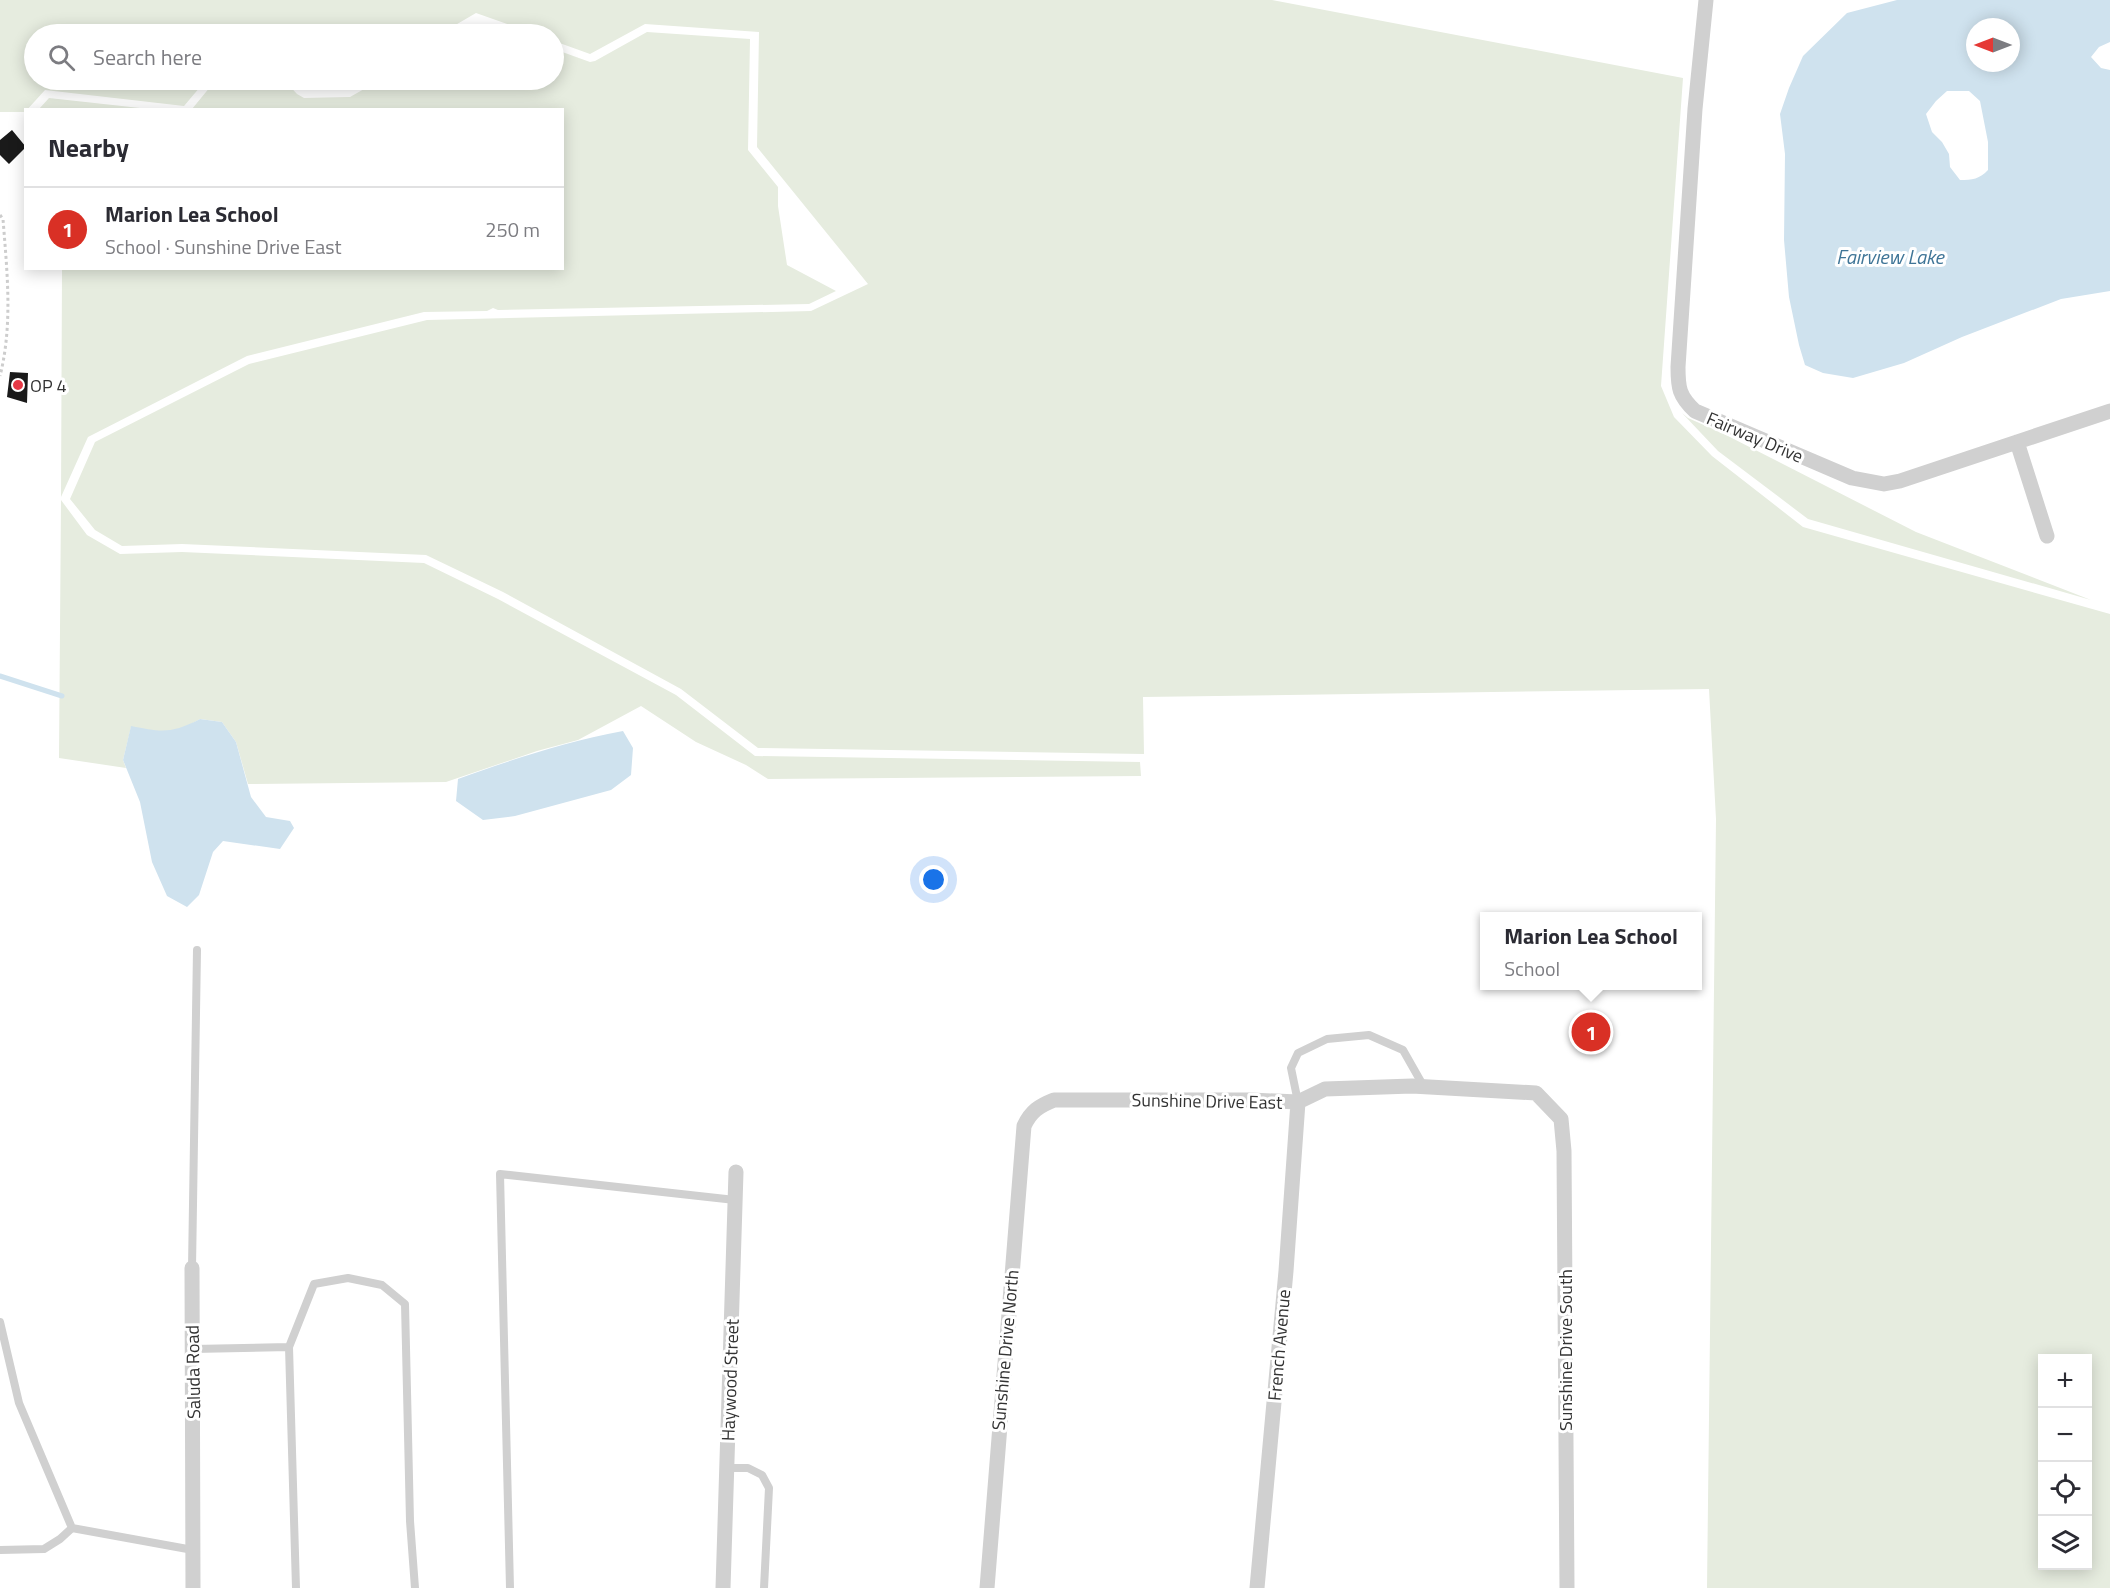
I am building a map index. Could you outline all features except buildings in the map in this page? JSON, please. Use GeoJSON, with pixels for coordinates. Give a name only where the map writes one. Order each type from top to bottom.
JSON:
{"type":"FeatureCollection","features":[{"type":"Feature","properties":{"kind":"street","name":"Fairway Drive"},"geometry":{"type":"LineString","coordinates":[[1706,0],[1678,367],[1678,388],[1685,402],[1695,411],[1852,478],[1884,484],[1900,481],[2110,411]]}},
{"type":"Feature","properties":{"kind":"street"},"geometry":{"type":"LineString","coordinates":[[2017,442],[2047,536]]}},
{"type":"Feature","properties":{"kind":"street","name":"Sunshine Drive East"},"geometry":{"type":"LineString","coordinates":[[1030,1113],[1040,1105],[1054,1100],[1298,1102],[1325,1089],[1424,1087],[1536,1093],[1557,1113]]}},
{"type":"Feature","properties":{"kind":"street","name":"French Avenue"},"geometry":{"type":"LineString","coordinates":[[1257,1588],[1286,1271],[1298,1102]]}},
{"type":"Feature","properties":{"kind":"street","name":"Sunshine Drive North"},"geometry":{"type":"LineString","coordinates":[[987,1588],[1024,1126],[1030,1113]]}},
{"type":"Feature","properties":{"kind":"street","name":"Sunshine Drive South"},"geometry":{"type":"LineString","coordinates":[[1557,1113],[1561,1119],[1564,1151],[1567,1588]]}},
{"type":"Feature","properties":{"kind":"street","name":"Haywood Street"},"geometry":{"type":"LineString","coordinates":[[723,1588],[736,1172]]}},
{"type":"Feature","properties":{"kind":"street","name":"Saluda Road"},"geometry":{"type":"LineString","coordinates":[[192,1268],[193,1588]]}},
{"type":"Feature","properties":{"kind":"lane","name":"Saluda Road"},"geometry":{"type":"LineString","coordinates":[[192,1268],[197,950]]}},
{"type":"Feature","properties":{"kind":"lane"},"geometry":{"type":"LineString","coordinates":[[1298,1102],[1291,1068],[1294,1061],[1298,1053],[1327,1039],[1369,1035],[1403,1050],[1424,1087]]}},
{"type":"Feature","properties":{"kind":"lane"},"geometry":{"type":"LineString","coordinates":[[510,1588],[500,1174],[735,1200]]}},
{"type":"Feature","properties":{"kind":"lane"},"geometry":{"type":"LineString","coordinates":[[296,1588],[289,1347],[314,1284],[348,1278],[382,1285],[405,1304],[410,1521],[415,1588]]}},
{"type":"Feature","properties":{"kind":"lane"},"geometry":{"type":"LineString","coordinates":[[0,1322],[19,1403],[72,1528]]}},
{"type":"Feature","properties":{"kind":"lane"},"geometry":{"type":"LineString","coordinates":[[193,1349],[289,1347]]}},
{"type":"Feature","properties":{"kind":"lane"},"geometry":{"type":"LineString","coordinates":[[727,1468],[748,1468],[762,1474],[769,1488],[764,1588]]}},
{"type":"Feature","properties":{"kind":"lane"},"geometry":{"type":"LineString","coordinates":[[72,1528],[193,1550]]}},
{"type":"Feature","properties":{"kind":"lane"},"geometry":{"type":"LineString","coordinates":[[0,1550],[44,1548],[60,1539],[72,1528]]}},
{"type":"Feature","properties":{"kind":"path"},"geometry":{"type":"LineString","coordinates":[[0,215],[3,219],[9,316],[0,376]]}},
{"type":"Feature","properties":{"kind":"shaded area"},"geometry":{"type":"Polygon","coordinates":[[[0,0],[1272,0],[1683,78],[1661,386],[1674,417],[1712,456],[1803,527],[2110,614],[2110,1588],[1707,1588],[1716,819],[1709,689],[1143,697],[1144,754],[758,748],[681,689],[503,592],[426,555],[182,544],[122,546],[95,530],[70,499],[95,442],[249,364],[427,320],[811,311],[868,284],[757,147],[759,32],[645,24],[590,54],[564,45],[564,24],[507,24],[476,13],[457,24],[24,24],[24,90],[45,90],[29,108],[24,108],[24,112],[0,112],[0,0]]]}},
{"type":"Feature","properties":{"kind":"shaded area"},"geometry":{"type":"Polygon","coordinates":[[[647,32],[750,39],[748,150],[778,187],[778,206],[787,265],[836,291],[809,304],[498,310],[493,308],[487,311],[424,312],[247,356],[88,437],[61,497],[62,270],[564,270],[564,108],[193,108],[208,90],[293,90],[304,98],[350,97],[362,90],[564,90],[564,53],[590,62],[647,32]]]}},
{"type":"Feature","properties":{"kind":"shaded area"},"geometry":{"type":"Polygon","coordinates":[[[45,90],[198,90],[184,106],[45,90]]]}},
{"type":"Feature","properties":{"kind":"shaded area"},"geometry":{"type":"Polygon","coordinates":[[[49,98],[140,108],[40,108],[49,98]]]}},
{"type":"Feature","properties":{"kind":"shaded area"},"geometry":{"type":"Polygon","coordinates":[[[1682,413],[1916,532],[2091,600],[1808,519],[1718,451],[1682,413]]]}},
{"type":"Feature","properties":{"kind":"shaded area"},"geometry":{"type":"Polygon","coordinates":[[[61,500],[87,535],[120,554],[182,552],[424,563],[498,599],[676,695],[755,756],[1140,762],[1141,776],[768,779],[746,765],[696,742],[641,706],[578,740],[537,751],[446,782],[248,784],[236,742],[222,722],[200,719],[184,728],[162,733],[131,727],[123,760],[126,768],[59,758],[61,500]]]}},
{"type":"Feature","properties":{"kind":"water","name":"Fairview Lake"},"geometry":{"type":"Polygon","coordinates":[[[1897,0],[2110,0],[2110,42],[2099,47],[2091,57],[2101,68],[2110,70],[2110,291],[2061,299],[1962,337],[1904,363],[1853,378],[1823,373],[1805,365],[1789,297],[1784,240],[1785,154],[1780,114],[1803,56],[1847,13],[1897,0]],[[1947,91],[1926,114],[1932,132],[1949,154],[1950,167],[1960,180],[1975,178],[1988,170],[1988,142],[1980,101],[1969,91],[1947,91]]]}},
{"type":"Feature","properties":{"kind":"water"},"geometry":{"type":"Polygon","coordinates":[[[200,719],[222,722],[236,742],[251,797],[266,817],[290,821],[294,828],[280,849],[223,841],[213,852],[199,895],[187,907],[167,896],[152,862],[140,802],[123,760],[131,726],[150,730],[166,730],[200,719]]]}},
{"type":"Feature","properties":{"kind":"water"},"geometry":{"type":"Polygon","coordinates":[[[623,731],[633,748],[631,775],[611,790],[515,816],[483,820],[456,801],[458,779],[580,740],[623,731]]]}},
{"type":"Feature","properties":{"kind":"waterway"},"geometry":{"type":"LineString","coordinates":[[0,676],[62,696]]}},
{"type":"Feature","properties":{"kind":"place","name":"OP 4"},"geometry":{"type":"Point","coordinates":[18,385]}},
{"type":"Feature","properties":{"kind":"place","name":"Marion Lea School"},"geometry":{"type":"Point","coordinates":[1591,1032]}}]}
